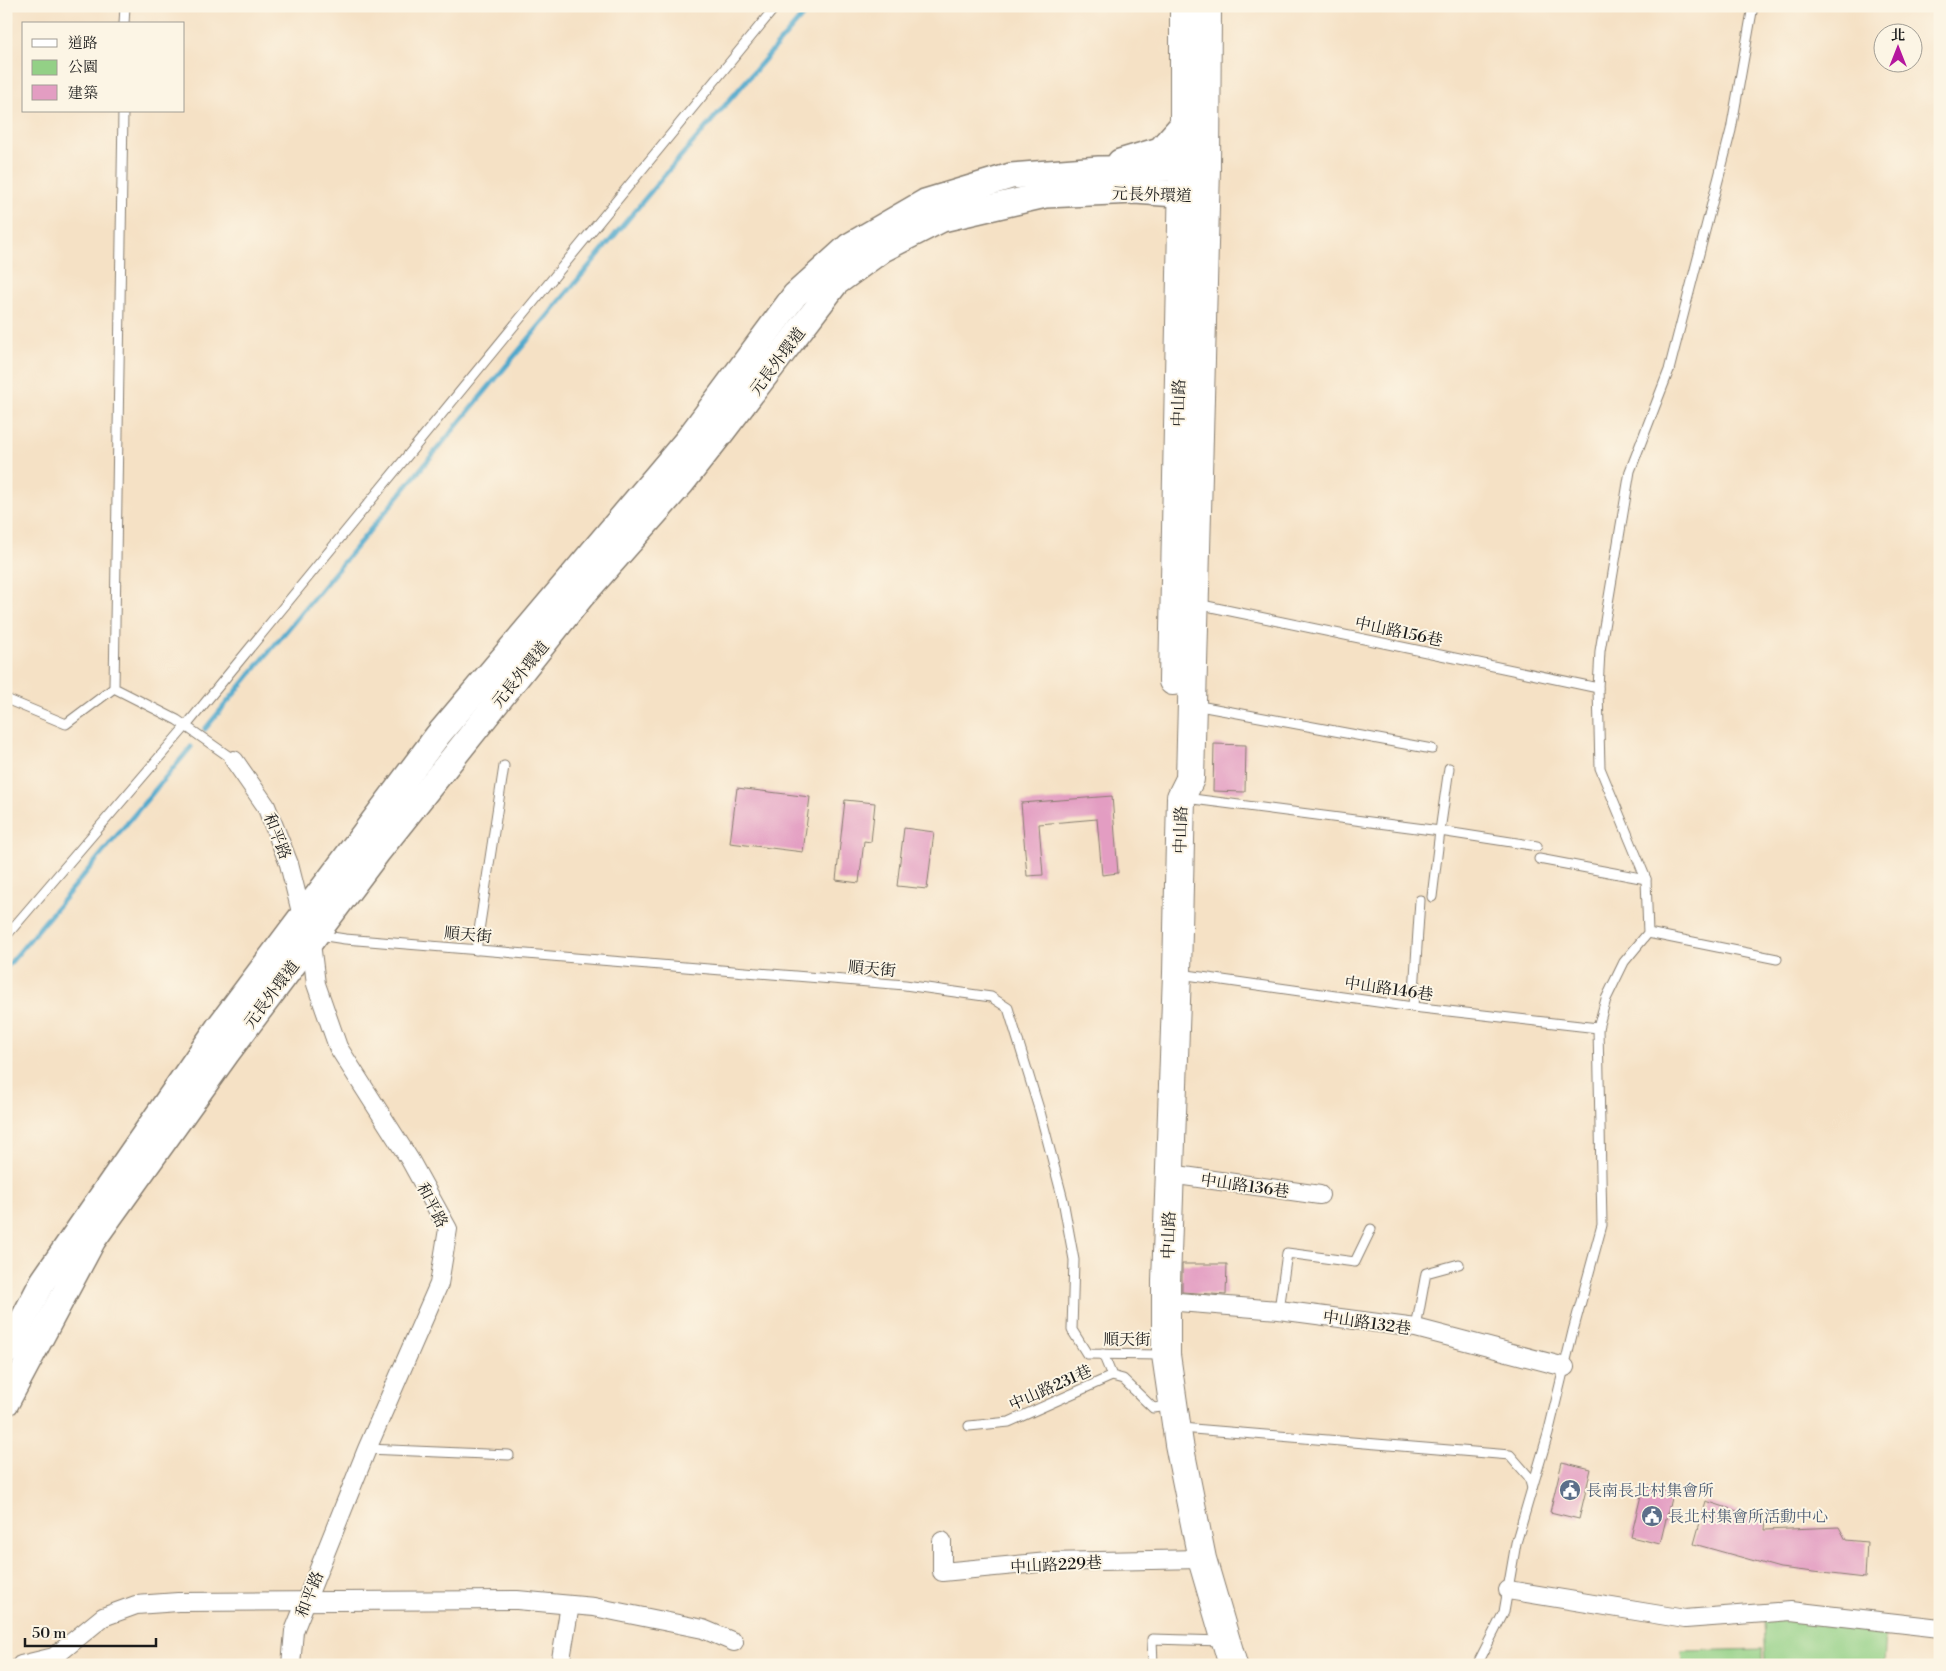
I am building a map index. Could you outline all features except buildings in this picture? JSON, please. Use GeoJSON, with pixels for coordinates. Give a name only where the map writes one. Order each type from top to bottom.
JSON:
{"type":"FeatureCollection","features":[{"type":"Feature","properties":{"kind":"main road","name":"中山路"},"geometry":{"type":"LineString","coordinates":[[1184,6],[1184,123],[1194,182],[1194,604],[1190,779],[1181,797],[1166,1355],[1179,1444],[1202,1559],[1229,1653]]}},
{"type":"Feature","properties":{"kind":"main road","name":"中山路"},"geometry":{"type":"LineString","coordinates":[[1181,797],[1172,780],[1194,182],[1207,6]]}},
{"type":"Feature","properties":{"kind":"street"},"geometry":{"type":"LineString","coordinates":[[1099,169],[1160,150],[1184,123]]}},
{"type":"Feature","properties":{"kind":"street","name":"元長外環道"},"geometry":{"type":"LineString","coordinates":[[6,1402],[93,1240],[227,1053],[310,931],[438,734],[688,439],[795,295],[849,246],[925,202],[1011,176],[1099,169],[1194,182]]}},
{"type":"Feature","properties":{"kind":"street","name":"元長外環道"},"geometry":{"type":"LineString","coordinates":[[6,1352],[43,1281],[218,1028],[310,931],[383,845],[581,597],[681,484],[836,283],[883,249],[942,219],[1045,194],[1135,191],[1194,182]]}},
{"type":"Feature","properties":{"kind":"street","name":"和平路"},"geometry":{"type":"LineString","coordinates":[[234,760],[266,806],[289,864],[310,931],[316,984],[338,1047],[410,1160],[448,1229],[439,1284],[367,1449],[294,1632],[291,1665]]}},
{"type":"Feature","properties":{"kind":"street","name":"中山路136巷"},"geometry":{"type":"LineString","coordinates":[[1170,1174],[1320,1195]]}},
{"type":"Feature","properties":{"kind":"street","name":"中山路132巷"},"geometry":{"type":"LineString","coordinates":[[1166,1301],[1279,1310],[1416,1328],[1565,1367]]}},
{"type":"Feature","properties":{"kind":"street","name":"中山路229巷"},"geometry":{"type":"LineString","coordinates":[[942,1541],[942,1572],[1048,1562],[1202,1559]]}},
{"type":"Feature","properties":{"kind":"street"},"geometry":{"type":"LineString","coordinates":[[1508,1590],[1685,1619],[1791,1611],[1940,1628]]}},
{"type":"Feature","properties":{"kind":"street"},"geometry":{"type":"LineString","coordinates":[[21,1665],[54,1657],[103,1617],[136,1605],[178,1602],[517,1600],[594,1607],[703,1628],[734,1642]]}},
{"type":"Feature","properties":{"kind":"street"},"geometry":{"type":"LineString","coordinates":[[560,1665],[570,1605]]}},
{"type":"Feature","properties":{"kind":"lane"},"geometry":{"type":"LineString","coordinates":[[124,6],[124,22]]}},
{"type":"Feature","properties":{"kind":"lane"},"geometry":{"type":"LineString","coordinates":[[6,936],[186,726],[776,6]]}},
{"type":"Feature","properties":{"kind":"lane"},"geometry":{"type":"LineString","coordinates":[[1477,1665],[1504,1612],[1516,1543],[1602,1225],[1598,1028],[1606,999],[1624,962],[1648,932],[1646,879],[1600,768],[1598,688],[1600,651],[1630,471],[1668,370],[1731,130],[1754,6]]}},
{"type":"Feature","properties":{"kind":"lane"},"geometry":{"type":"LineString","coordinates":[[114,688],[123,112]]}},
{"type":"Feature","properties":{"kind":"lane","name":"中山路156巷"},"geometry":{"type":"LineString","coordinates":[[1194,604],[1598,688]]}},
{"type":"Feature","properties":{"kind":"lane"},"geometry":{"type":"LineString","coordinates":[[114,688],[177,720],[234,760]]}},
{"type":"Feature","properties":{"kind":"lane"},"geometry":{"type":"LineString","coordinates":[[6,699],[66,724],[114,688]]}},
{"type":"Feature","properties":{"kind":"lane"},"geometry":{"type":"LineString","coordinates":[[1192,704],[1432,749]]}},
{"type":"Feature","properties":{"kind":"lane"},"geometry":{"type":"LineString","coordinates":[[476,950],[504,766]]}},
{"type":"Feature","properties":{"kind":"lane"},"geometry":{"type":"LineString","coordinates":[[1432,898],[1449,768]]}},
{"type":"Feature","properties":{"kind":"lane"},"geometry":{"type":"LineString","coordinates":[[1181,797],[1440,830],[1537,846]]}},
{"type":"Feature","properties":{"kind":"lane"},"geometry":{"type":"LineString","coordinates":[[1539,859],[1646,879]]}},
{"type":"Feature","properties":{"kind":"lane"},"geometry":{"type":"LineString","coordinates":[[1413,1007],[1420,900]]}},
{"type":"Feature","properties":{"kind":"lane","name":"順天街"},"geometry":{"type":"LineString","coordinates":[[310,931],[345,939],[905,985],[991,998],[1008,1008],[1040,1112],[1064,1200],[1074,1260],[1072,1330],[1087,1354],[1166,1355]]}},
{"type":"Feature","properties":{"kind":"lane"},"geometry":{"type":"LineString","coordinates":[[1648,932],[1777,959]]}},
{"type":"Feature","properties":{"kind":"lane","name":"中山路146巷"},"geometry":{"type":"LineString","coordinates":[[1177,973],[1413,1007],[1598,1028]]}},
{"type":"Feature","properties":{"kind":"lane"},"geometry":{"type":"LineString","coordinates":[[1279,1310],[1287,1253],[1355,1262],[1371,1229]]}},
{"type":"Feature","properties":{"kind":"lane"},"geometry":{"type":"LineString","coordinates":[[1416,1328],[1426,1274],[1459,1264]]}},
{"type":"Feature","properties":{"kind":"lane"},"geometry":{"type":"LineString","coordinates":[[1103,1354],[1112,1376],[1123,1379],[1153,1408],[1176,1417],[1510,1455],[1529,1477],[1532,1488]]}},
{"type":"Feature","properties":{"kind":"lane","name":"中山路231巷"},"geometry":{"type":"LineString","coordinates":[[969,1426],[1009,1422],[1112,1376]]}},
{"type":"Feature","properties":{"kind":"lane"},"geometry":{"type":"LineString","coordinates":[[367,1449],[509,1455]]}},
{"type":"Feature","properties":{"kind":"lane"},"geometry":{"type":"LineString","coordinates":[[1153,1665],[1152,1639],[1229,1653]]}},
{"type":"Feature","properties":{"kind":"green space"},"geometry":{"type":"Polygon","coordinates":[[[1783,1617],[1886,1631],[1884,1665],[1765,1665],[1763,1620],[1783,1617]]]}},
{"type":"Feature","properties":{"kind":"green space"},"geometry":{"type":"Polygon","coordinates":[[[1762,1649],[1762,1665],[1683,1665],[1682,1651],[1762,1649]]]}},
{"type":"Feature","properties":{"kind":"waterway"},"geometry":{"type":"LineString","coordinates":[[205,729],[663,177],[811,6]]}},
{"type":"Feature","properties":{"kind":"waterway"},"geometry":{"type":"LineString","coordinates":[[6,968],[191,747]]}},
{"type":"Feature","properties":{"kind":"place","name":"長南長北村集會所"},"geometry":{"type":"Point","coordinates":[1570,1490]}},
{"type":"Feature","properties":{"kind":"place","name":"長北村集會所活動中心"},"geometry":{"type":"Point","coordinates":[1652,1516]}}]}
